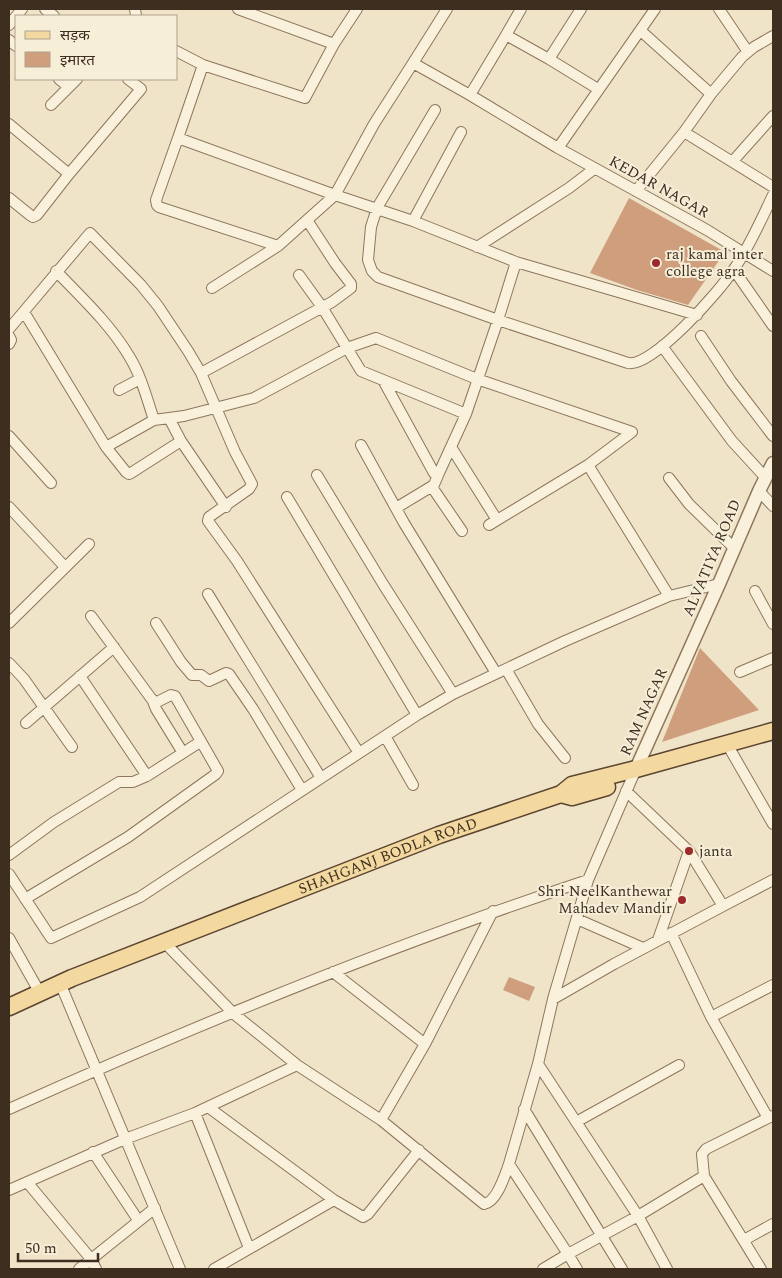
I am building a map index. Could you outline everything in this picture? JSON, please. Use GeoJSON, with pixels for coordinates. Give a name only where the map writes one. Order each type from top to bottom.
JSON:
{"type":"FeatureCollection","features":[{"type":"Feature","properties":{"kind":"main road"},"geometry":{"type":"LineString","coordinates":[[631,781],[773,731]]}},
{"type":"Feature","properties":{"kind":"main road"},"geometry":{"type":"LineString","coordinates":[[631,781],[773,737]]}},
{"type":"Feature","properties":{"kind":"main road","name":"SHAHGANJ BODLA ROAD"},"geometry":{"type":"LineString","coordinates":[[9,1007],[60,983],[438,835],[561,794],[572,797],[631,781]]}},
{"type":"Feature","properties":{"kind":"street"},"geometry":{"type":"LineString","coordinates":[[238,9],[334,44]]}},
{"type":"Feature","properties":{"kind":"street"},"geometry":{"type":"LineString","coordinates":[[178,52],[202,65],[305,98],[334,44],[357,9]]}},
{"type":"Feature","properties":{"kind":"street"},"geometry":{"type":"LineString","coordinates":[[212,288],[278,246],[335,195],[374,124],[447,9]]}},
{"type":"Feature","properties":{"kind":"street"},"geometry":{"type":"LineString","coordinates":[[470,95],[521,9]]}},
{"type":"Feature","properties":{"kind":"street"},"geometry":{"type":"LineString","coordinates":[[558,148],[654,9]]}},
{"type":"Feature","properties":{"kind":"street"},"geometry":{"type":"LineString","coordinates":[[719,9],[748,52]]}},
{"type":"Feature","properties":{"kind":"street"},"geometry":{"type":"LineString","coordinates":[[550,58],[579,10]]}},
{"type":"Feature","properties":{"kind":"street"},"geometry":{"type":"LineString","coordinates":[[640,31],[711,94]]}},
{"type":"Feature","properties":{"kind":"street"},"geometry":{"type":"LineString","coordinates":[[506,35],[550,58],[598,89]]}},
{"type":"Feature","properties":{"kind":"street"},"geometry":{"type":"LineString","coordinates":[[636,191],[684,132],[711,94],[748,52],[773,36]]}},
{"type":"Feature","properties":{"kind":"street","name":"KEDAR NAGAR"},"geometry":{"type":"LineString","coordinates":[[412,63],[470,95],[594,169],[707,230],[773,271]]}},
{"type":"Feature","properties":{"kind":"street"},"geometry":{"type":"LineString","coordinates":[[202,65],[156,200],[157,205],[162,209],[278,246]]}},
{"type":"Feature","properties":{"kind":"street"},"geometry":{"type":"LineString","coordinates":[[59,80],[69,87]]}},
{"type":"Feature","properties":{"kind":"street"},"geometry":{"type":"LineString","coordinates":[[51,105],[76,80]]}},
{"type":"Feature","properties":{"kind":"street"},"geometry":{"type":"LineString","coordinates":[[9,198],[30,215],[35,216],[141,89],[129,80]]}},
{"type":"Feature","properties":{"kind":"street"},"geometry":{"type":"LineString","coordinates":[[434,110],[377,208],[370,231],[368,260],[373,274],[498,320],[632,364],[637,363],[662,346],[697,315],[734,270],[773,195]]}},
{"type":"Feature","properties":{"kind":"street"},"geometry":{"type":"LineString","coordinates":[[733,161],[773,116]]}},
{"type":"Feature","properties":{"kind":"street"},"geometry":{"type":"LineString","coordinates":[[9,124],[69,174]]}},
{"type":"Feature","properties":{"kind":"street"},"geometry":{"type":"LineString","coordinates":[[413,221],[461,132]]}},
{"type":"Feature","properties":{"kind":"street"},"geometry":{"type":"LineString","coordinates":[[684,132],[773,186]]}},
{"type":"Feature","properties":{"kind":"street"},"geometry":{"type":"LineString","coordinates":[[178,138],[413,221],[516,262],[697,315]]}},
{"type":"Feature","properties":{"kind":"street"},"geometry":{"type":"LineString","coordinates":[[477,247],[569,188],[594,169]]}},
{"type":"Feature","properties":{"kind":"street"},"geometry":{"type":"LineString","coordinates":[[201,373],[322,307],[352,287],[307,220]]}},
{"type":"Feature","properties":{"kind":"street"},"geometry":{"type":"LineString","coordinates":[[9,329],[56,271],[87,236],[92,233],[141,285],[158,306],[201,373],[235,452],[252,484],[226,506],[209,517],[208,521],[237,561],[359,754]]}},
{"type":"Feature","properties":{"kind":"street"},"geometry":{"type":"LineString","coordinates":[[462,531],[434,490],[434,485],[466,414],[516,262]]}},
{"type":"Feature","properties":{"kind":"street"},"geometry":{"type":"LineString","coordinates":[[734,270],[773,326]]}},
{"type":"Feature","properties":{"kind":"street"},"geometry":{"type":"LineString","coordinates":[[56,271],[120,341],[140,379],[154,420]]}},
{"type":"Feature","properties":{"kind":"street"},"geometry":{"type":"LineString","coordinates":[[299,275],[322,307],[360,370],[466,414]]}},
{"type":"Feature","properties":{"kind":"street"},"geometry":{"type":"LineString","coordinates":[[24,312],[106,447],[129,474],[181,441]]}},
{"type":"Feature","properties":{"kind":"street"},"geometry":{"type":"LineString","coordinates":[[9,336],[11,340],[9,344]]}},
{"type":"Feature","properties":{"kind":"street"},"geometry":{"type":"LineString","coordinates":[[700,336],[773,436]]}},
{"type":"Feature","properties":{"kind":"street"},"geometry":{"type":"LineString","coordinates":[[106,447],[154,420],[217,408],[254,398],[347,348],[376,338],[477,379],[631,432],[631,434],[588,465],[493,522],[451,446]]}},
{"type":"Feature","properties":{"kind":"street"},"geometry":{"type":"LineString","coordinates":[[662,346],[732,441],[765,477]]}},
{"type":"Feature","properties":{"kind":"street"},"geometry":{"type":"LineString","coordinates":[[119,390],[140,379]]}},
{"type":"Feature","properties":{"kind":"street"},"geometry":{"type":"LineString","coordinates":[[383,380],[434,473],[439,473]]}},
{"type":"Feature","properties":{"kind":"street"},"geometry":{"type":"LineString","coordinates":[[169,418],[181,441],[226,506]]}},
{"type":"Feature","properties":{"kind":"street"},"geometry":{"type":"LineString","coordinates":[[9,436],[52,483]]}},
{"type":"Feature","properties":{"kind":"street"},"geometry":{"type":"LineString","coordinates":[[362,445],[396,508],[501,671],[538,724],[565,758]]}},
{"type":"Feature","properties":{"kind":"street","name":"ALVATIYA ROAD"},"geometry":{"type":"LineString","coordinates":[[681,667],[720,584],[765,477],[773,463]]}},
{"type":"Feature","properties":{"kind":"street"},"geometry":{"type":"LineString","coordinates":[[588,465],[669,596]]}},
{"type":"Feature","properties":{"kind":"street"},"geometry":{"type":"LineString","coordinates":[[317,475],[382,584],[453,694]]}},
{"type":"Feature","properties":{"kind":"street"},"geometry":{"type":"LineString","coordinates":[[669,478],[689,504],[734,548]]}},
{"type":"Feature","properties":{"kind":"street"},"geometry":{"type":"LineString","coordinates":[[396,508],[434,485]]}},
{"type":"Feature","properties":{"kind":"street"},"geometry":{"type":"LineString","coordinates":[[759,491],[773,506]]}},
{"type":"Feature","properties":{"kind":"street"},"geometry":{"type":"LineString","coordinates":[[287,497],[417,715]]}},
{"type":"Feature","properties":{"kind":"street"},"geometry":{"type":"LineString","coordinates":[[9,507],[65,567]]}},
{"type":"Feature","properties":{"kind":"street"},"geometry":{"type":"LineString","coordinates":[[9,623],[89,544]]}},
{"type":"Feature","properties":{"kind":"street"},"geometry":{"type":"LineString","coordinates":[[9,874],[51,938],[140,897],[417,715],[453,694],[565,641],[669,596],[720,584]]}},
{"type":"Feature","properties":{"kind":"street"},"geometry":{"type":"LineString","coordinates":[[755,591],[773,624]]}},
{"type":"Feature","properties":{"kind":"street"},"geometry":{"type":"LineString","coordinates":[[208,594],[322,778]]}},
{"type":"Feature","properties":{"kind":"street"},"geometry":{"type":"LineString","coordinates":[[90,616],[152,700],[183,753]]}},
{"type":"Feature","properties":{"kind":"street"},"geometry":{"type":"LineString","coordinates":[[156,624],[192,675],[201,675],[209,682],[226,673],[229,674],[258,716],[302,790]]}},
{"type":"Feature","properties":{"kind":"street"},"geometry":{"type":"LineString","coordinates":[[26,723],[114,647]]}},
{"type":"Feature","properties":{"kind":"street"},"geometry":{"type":"LineString","coordinates":[[740,672],[773,658]]}},
{"type":"Feature","properties":{"kind":"street"},"geometry":{"type":"LineString","coordinates":[[9,663],[24,679],[72,747]]}},
{"type":"Feature","properties":{"kind":"street","name":"RAM NAGAR"},"geometry":{"type":"LineString","coordinates":[[631,781],[681,667]]}},
{"type":"Feature","properties":{"kind":"street"},"geometry":{"type":"LineString","coordinates":[[80,676],[147,776]]}},
{"type":"Feature","properties":{"kind":"street"},"geometry":{"type":"LineString","coordinates":[[25,899],[128,837],[216,774],[217,768],[200,742],[175,696],[171,695],[157,702],[152,700]]}},
{"type":"Feature","properties":{"kind":"street"},"geometry":{"type":"LineString","coordinates":[[385,736],[413,785]]}},
{"type":"Feature","properties":{"kind":"street"},"geometry":{"type":"LineString","coordinates":[[9,855],[54,822],[119,782],[133,782],[147,776],[200,742]]}},
{"type":"Feature","properties":{"kind":"street"},"geometry":{"type":"LineString","coordinates":[[731,751],[773,824]]}},
{"type":"Feature","properties":{"kind":"street"},"geometry":{"type":"LineString","coordinates":[[164,942],[233,1013],[298,1065],[381,1120],[484,1204],[490,1202],[500,1189],[509,1164],[538,1064],[553,999],[588,880],[631,781],[688,851],[722,906]]}},
{"type":"Feature","properties":{"kind":"street"},"geometry":{"type":"LineString","coordinates":[[658,940],[688,851]]}},
{"type":"Feature","properties":{"kind":"street"},"geometry":{"type":"LineString","coordinates":[[9,1109],[97,1070],[333,972],[493,911],[588,880]]}},
{"type":"Feature","properties":{"kind":"street"},"geometry":{"type":"LineString","coordinates":[[553,999],[642,948],[773,880]]}},
{"type":"Feature","properties":{"kind":"street"},"geometry":{"type":"LineString","coordinates":[[381,1120],[425,1044],[493,911]]}},
{"type":"Feature","properties":{"kind":"street"},"geometry":{"type":"LineString","coordinates":[[577,919],[642,948]]}},
{"type":"Feature","properties":{"kind":"street"},"geometry":{"type":"LineString","coordinates":[[671,933],[711,1017],[771,1117],[706,1149],[702,1154],[704,1176],[761,1269]]}},
{"type":"Feature","properties":{"kind":"street"},"geometry":{"type":"LineString","coordinates":[[9,938],[40,993]]}},
{"type":"Feature","properties":{"kind":"street"},"geometry":{"type":"LineString","coordinates":[[333,972],[425,1044]]}},
{"type":"Feature","properties":{"kind":"street"},"geometry":{"type":"LineString","coordinates":[[60,983],[180,1269]]}},
{"type":"Feature","properties":{"kind":"street"},"geometry":{"type":"LineString","coordinates":[[711,1017],[773,985]]}},
{"type":"Feature","properties":{"kind":"street"},"geometry":{"type":"LineString","coordinates":[[538,1064],[638,1216],[667,1269]]}},
{"type":"Feature","properties":{"kind":"street"},"geometry":{"type":"LineString","coordinates":[[9,1190],[125,1138],[195,1113],[298,1065]]}},
{"type":"Feature","properties":{"kind":"street"},"geometry":{"type":"LineString","coordinates":[[576,1122],[679,1066]]}},
{"type":"Feature","properties":{"kind":"street"},"geometry":{"type":"LineString","coordinates":[[208,1107],[334,1200],[363,1217],[366,1216],[419,1150]]}},
{"type":"Feature","properties":{"kind":"street"},"geometry":{"type":"LineString","coordinates":[[524,1110],[622,1269]]}},
{"type":"Feature","properties":{"kind":"street"},"geometry":{"type":"LineString","coordinates":[[195,1113],[249,1248]]}},
{"type":"Feature","properties":{"kind":"street"},"geometry":{"type":"LineString","coordinates":[[93,1152],[138,1220]]}},
{"type":"Feature","properties":{"kind":"street"},"geometry":{"type":"LineString","coordinates":[[509,1164],[577,1269]]}},
{"type":"Feature","properties":{"kind":"street"},"geometry":{"type":"LineString","coordinates":[[543,1269],[638,1216],[704,1176]]}},
{"type":"Feature","properties":{"kind":"street"},"geometry":{"type":"LineString","coordinates":[[27,1182],[91,1259],[96,1269]]}},
{"type":"Feature","properties":{"kind":"street"},"geometry":{"type":"LineString","coordinates":[[214,1269],[334,1200]]}},
{"type":"Feature","properties":{"kind":"street"},"geometry":{"type":"LineString","coordinates":[[79,1269],[154,1208]]}},
{"type":"Feature","properties":{"kind":"street"},"geometry":{"type":"LineString","coordinates":[[744,1240],[773,1224]]}},
{"type":"Feature","properties":{"kind":"building","name":"raj kamal inter college agra"},"geometry":{"type":"Polygon","coordinates":[[[629,198],[725,252],[688,305],[637,290],[590,273],[629,198]]]}},
{"type":"Feature","properties":{"kind":"building"},"geometry":{"type":"Polygon","coordinates":[[[700,648],[759,710],[662,742],[700,648]]]}},
{"type":"Feature","properties":{"kind":"building"},"geometry":{"type":"Polygon","coordinates":[[[509,977],[535,987],[529,1001],[503,990],[509,977]]]}},
{"type":"Feature","properties":{"kind":"place","name":"raj kamal inter college agra"},"geometry":{"type":"Point","coordinates":[656,263]}},
{"type":"Feature","properties":{"kind":"place","name":"janta"},"geometry":{"type":"Point","coordinates":[689,851]}},
{"type":"Feature","properties":{"kind":"place","name":"Shri NeelKanthewar Mahadev Mandir"},"geometry":{"type":"Point","coordinates":[682,900]}}]}
